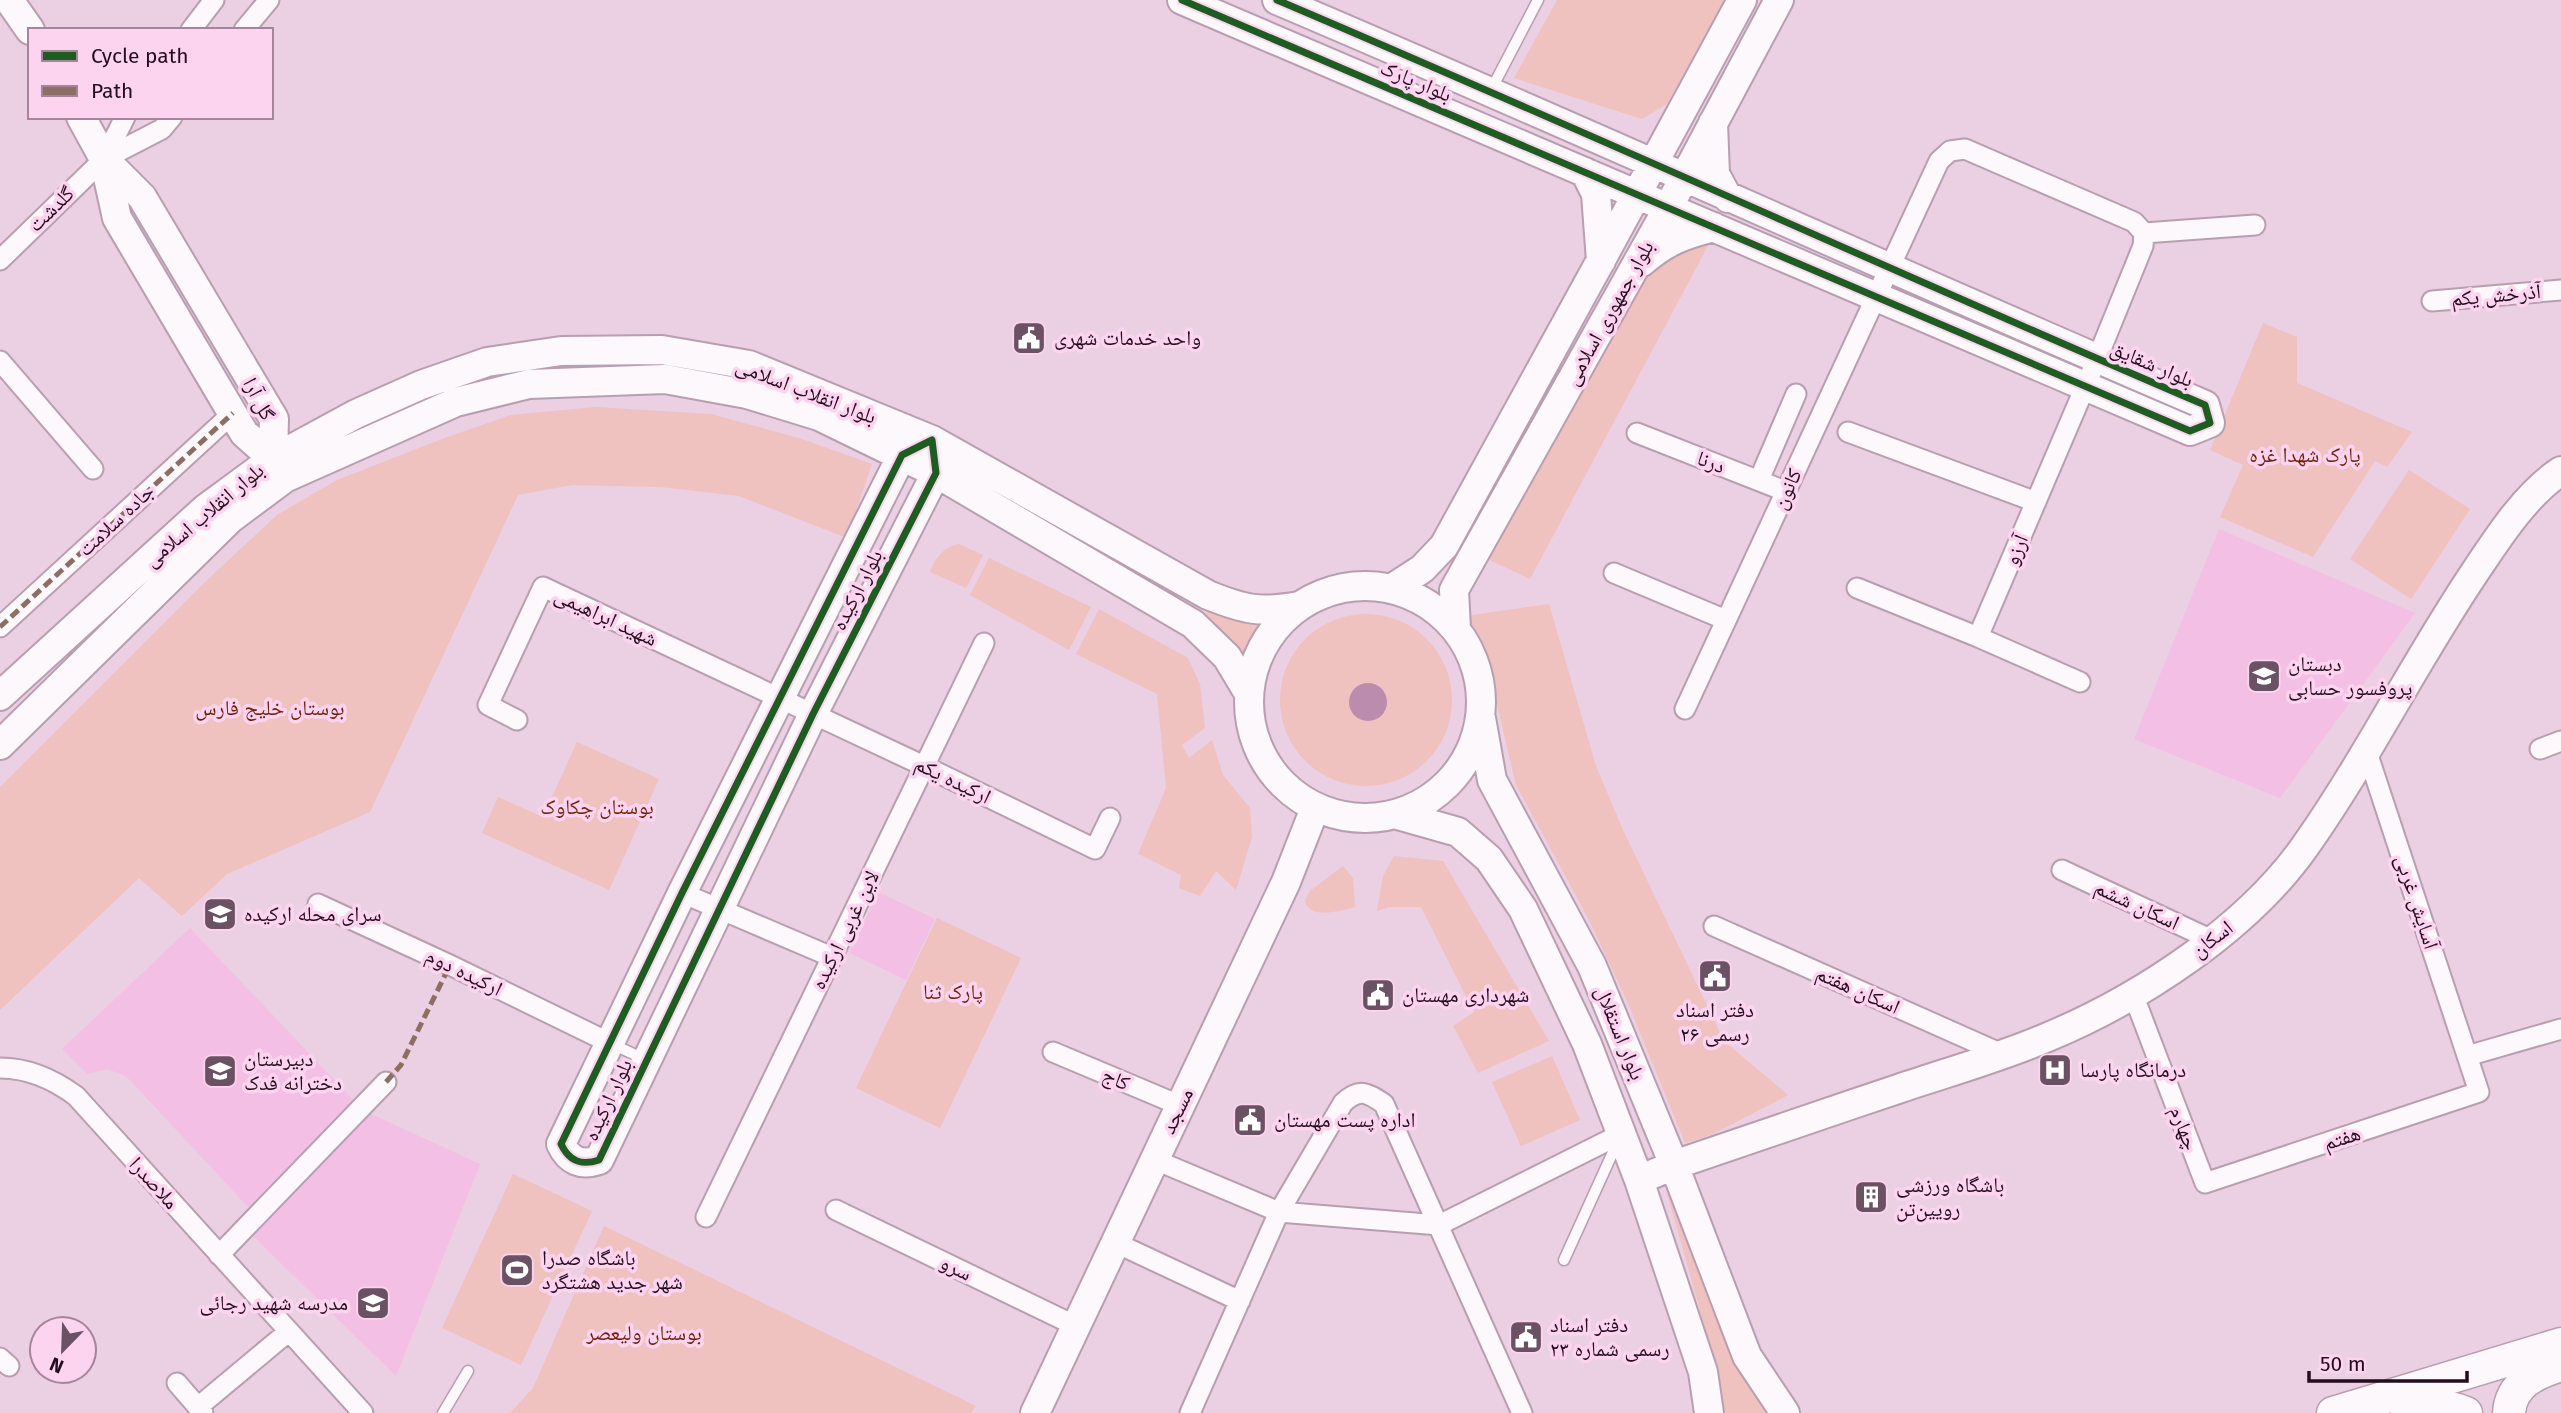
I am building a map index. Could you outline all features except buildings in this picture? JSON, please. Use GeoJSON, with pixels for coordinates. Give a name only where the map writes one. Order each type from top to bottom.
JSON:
{"type":"FeatureCollection","features":[{"type":"Feature","properties":{"kind":"main road"},"geometry":{"type":"LineString","coordinates":[[2333,1413],[2561,1344]]}},
{"type":"Feature","properties":{"kind":"main road"},"geometry":{"type":"LineString","coordinates":[[2509,1413],[2519,1387],[2536,1374],[2561,1365]]}},
{"type":"Feature","properties":{"kind":"main road"},"geometry":{"type":"LineString","coordinates":[[2407,1413],[2434,1406],[2446,1406],[2466,1413]]}},
{"type":"Feature","properties":{"kind":"street"},"geometry":{"type":"LineString","coordinates":[[9,0],[29,28]]}},
{"type":"Feature","properties":{"kind":"street"},"geometry":{"type":"LineString","coordinates":[[193,28],[214,0]]}},
{"type":"Feature","properties":{"kind":"street"},"geometry":{"type":"LineString","coordinates":[[246,28],[269,0]]}},
{"type":"Feature","properties":{"kind":"street","name":"بلوار پارک"},"geometry":{"type":"LineString","coordinates":[[1182,0],[1668,208]]}},
{"type":"Feature","properties":{"kind":"street","name":"بلوار پارک"},"geometry":{"type":"LineString","coordinates":[[1277,0],[1491,91],[1683,178]]}},
{"type":"Feature","properties":{"kind":"street","name":"بلوار جمهوری اسلامی"},"geometry":{"type":"LineString","coordinates":[[1391,589],[1422,569],[1444,546],[1742,0]]}},
{"type":"Feature","properties":{"kind":"street","name":"بلوار جمهوری اسلامی"},"geometry":{"type":"LineString","coordinates":[[1456,629],[1454,590],[1668,208],[1779,0]]}},
{"type":"Feature","properties":{"kind":"street"},"geometry":{"type":"LineString","coordinates":[[1603,142],[1633,141],[1657,129],[1682,110]]}},
{"type":"Feature","properties":{"kind":"street"},"geometry":{"type":"LineString","coordinates":[[82,119],[104,159]]}},
{"type":"Feature","properties":{"kind":"street"},"geometry":{"type":"LineString","coordinates":[[104,159],[124,119]]}},
{"type":"Feature","properties":{"kind":"street"},"geometry":{"type":"LineString","coordinates":[[104,159],[162,130],[170,119]]}},
{"type":"Feature","properties":{"kind":"street"},"geometry":{"type":"LineString","coordinates":[[1713,123],[1715,174],[1728,198]]}},
{"type":"Feature","properties":{"kind":"street","name":"کانون"},"geometry":{"type":"LineString","coordinates":[[1685,709],[1939,161],[1950,151],[1965,149],[2134,222],[2143,239]]}},
{"type":"Feature","properties":{"kind":"street","name":"گلدشت"},"geometry":{"type":"LineString","coordinates":[[0,260],[104,159]]}},
{"type":"Feature","properties":{"kind":"street","name":"گل آرا"},"geometry":{"type":"LineString","coordinates":[[104,159],[117,218],[244,433],[279,468]]}},
{"type":"Feature","properties":{"kind":"street","name":"گل آرا"},"geometry":{"type":"LineString","coordinates":[[104,159],[142,197],[274,419],[279,468]]}},
{"type":"Feature","properties":{"kind":"street"},"geometry":{"type":"LineString","coordinates":[[1585,172],[1596,194],[1601,262]]}},
{"type":"Feature","properties":{"kind":"street","name":"بلوار شقایق"},"geometry":{"type":"LineString","coordinates":[[1668,208],[1877,295],[2190,431],[2210,423],[2205,405],[1683,178]]}},
{"type":"Feature","properties":{"kind":"street"},"geometry":{"type":"LineString","coordinates":[[2143,239],[2255,225]]}},
{"type":"Feature","properties":{"kind":"street"},"geometry":{"type":"LineString","coordinates":[[1635,267],[1663,244],[1686,234],[1714,227]]}},
{"type":"Feature","properties":{"kind":"street","name":"آرزو"},"geometry":{"type":"LineString","coordinates":[[1978,637],[2086,386],[2143,239]]}},
{"type":"Feature","properties":{"kind":"street","name":"آذرخش یکم"},"geometry":{"type":"LineString","coordinates":[[2432,301],[2561,290]]}},
{"type":"Feature","properties":{"kind":"street","name":"بلوار انقلاب اسلامی"},"geometry":{"type":"LineString","coordinates":[[0,696],[205,509],[279,468],[356,414],[487,362],[561,351],[662,350],[749,365],[932,440],[1208,595],[1231,604],[1268,612],[1299,606]]}},
{"type":"Feature","properties":{"kind":"street"},"geometry":{"type":"LineString","coordinates":[[0,361],[93,469]]}},
{"type":"Feature","properties":{"kind":"street","name":"بلوار انقلاب اسلامی"},"geometry":{"type":"LineString","coordinates":[[0,745],[279,468],[456,402],[529,384],[665,379],[747,394],[819,416],[936,473],[1193,624],[1227,657],[1248,692]]}},
{"type":"Feature","properties":{"kind":"street"},"geometry":{"type":"LineString","coordinates":[[1759,481],[1796,394]]}},
{"type":"Feature","properties":{"kind":"street","name":"جاده سلامت"},"geometry":{"type":"LineString","coordinates":[[0,627],[233,413]]}},
{"type":"Feature","properties":{"kind":"street"},"geometry":{"type":"LineString","coordinates":[[1848,432],[2036,502]]}},
{"type":"Feature","properties":{"kind":"street","name":"درنا"},"geometry":{"type":"LineString","coordinates":[[1637,433],[1785,491]]}},
{"type":"Feature","properties":{"kind":"street"},"geometry":{"type":"LineString","coordinates":[[902,455],[932,440],[936,473]]}},
{"type":"Feature","properties":{"kind":"street","name":"بلوار ارکیده"},"geometry":{"type":"LineString","coordinates":[[902,455],[682,893],[561,1144],[566,1155],[575,1161],[588,1164],[599,1160],[813,714],[936,473]]}},
{"type":"Feature","properties":{"kind":"street","name":"اسکان"},"geometry":{"type":"LineString","coordinates":[[1639,1180],[1674,1165],[2050,1037],[2154,984],[2212,940],[2262,898],[2304,848],[2337,799],[2443,620],[2508,524],[2551,477],[2561,471]]}},
{"type":"Feature","properties":{"kind":"street"},"geometry":{"type":"LineString","coordinates":[[1614,573],[1726,620]]}},
{"type":"Feature","properties":{"kind":"street","name":"شهید ابراهیمی"},"geometry":{"type":"LineString","coordinates":[[517,720],[488,705],[544,587],[779,698]]}},
{"type":"Feature","properties":{"kind":"street"},"geometry":{"type":"LineString","coordinates":[[1344,587],[1391,589],[1427,604],[1456,629],[1469,649],[1478,671],[1482,694],[1481,718],[1475,744],[1463,768],[1445,788],[1423,804],[1398,815],[1370,819],[1342,817],[1315,808],[1291,793],[1271,773],[1257,748],[1252,730],[1248,692],[1253,667],[1264,643],[1279,623],[1299,606],[1320,594],[1344,587]]}},
{"type":"Feature","properties":{"kind":"street"},"geometry":{"type":"LineString","coordinates":[[1857,587],[2080,682]]}},
{"type":"Feature","properties":{"kind":"street","name":"لاین غربی ارکیده"},"geometry":{"type":"LineString","coordinates":[[706,1217],[984,643]]}},
{"type":"Feature","properties":{"kind":"street","name":"ارکیده یکم"},"geometry":{"type":"LineString","coordinates":[[779,698],[1095,849],[1110,818]]}},
{"type":"Feature","properties":{"kind":"street","name":"بلوار استقلال"},"geometry":{"type":"LineString","coordinates":[[1481,718],[1492,780],[1592,966],[1674,1165],[1747,1356],[1785,1413]]}},
{"type":"Feature","properties":{"kind":"street"},"geometry":{"type":"LineString","coordinates":[[2540,749],[2561,741]]}},
{"type":"Feature","properties":{"kind":"street","name":"آسایش غربی"},"geometry":{"type":"LineString","coordinates":[[2366,749],[2479,1092]]}},
{"type":"Feature","properties":{"kind":"street","name":"مسجد"},"geometry":{"type":"LineString","coordinates":[[1035,1413],[1286,882],[1315,808]]}},
{"type":"Feature","properties":{"kind":"street","name":"بلوار استقلال"},"geometry":{"type":"LineString","coordinates":[[1398,815],[1458,832],[1489,859],[1523,909],[1587,1044],[1639,1180],[1703,1372],[1709,1413]]}},
{"type":"Feature","properties":{"kind":"street","name":"اسکان ششم"},"geometry":{"type":"LineString","coordinates":[[2062,870],[2212,940]]}},
{"type":"Feature","properties":{"kind":"street"},"geometry":{"type":"LineString","coordinates":[[682,893],[832,957]]}},
{"type":"Feature","properties":{"kind":"street","name":"ارکیده دوم"},"geometry":{"type":"LineString","coordinates":[[318,904],[610,1043]]}},
{"type":"Feature","properties":{"kind":"street","name":"اسکان هفتم"},"geometry":{"type":"LineString","coordinates":[[1714,926],[2002,1054]]}},
{"type":"Feature","properties":{"kind":"street","name":"چهارم"},"geometry":{"type":"LineString","coordinates":[[2133,994],[2205,1183]]}},
{"type":"Feature","properties":{"kind":"street"},"geometry":{"type":"LineString","coordinates":[[2467,1056],[2561,1029]]}},
{"type":"Feature","properties":{"kind":"street","name":"کاج"},"geometry":{"type":"LineString","coordinates":[[1053,1052],[1179,1105]]}},
{"type":"Feature","properties":{"kind":"street","name":"ملاصدرا"},"geometry":{"type":"LineString","coordinates":[[0,1068],[31,1072],[48,1078],[76,1096],[362,1413]]}},
{"type":"Feature","properties":{"kind":"street"},"geometry":{"type":"LineString","coordinates":[[219,1255],[386,1083]]}},
{"type":"Feature","properties":{"kind":"street","name":"هفتم"},"geometry":{"type":"LineString","coordinates":[[2205,1183],[2479,1092]]}},
{"type":"Feature","properties":{"kind":"street"},"geometry":{"type":"LineString","coordinates":[[1190,1413],[1279,1212],[1343,1103],[1352,1094],[1364,1093],[1384,1104],[1522,1413]]}},
{"type":"Feature","properties":{"kind":"street"},"geometry":{"type":"LineString","coordinates":[[1153,1159],[1279,1212],[1439,1225],[1621,1134]]}},
{"type":"Feature","properties":{"kind":"street","name":"سرو"},"geometry":{"type":"LineString","coordinates":[[836,1210],[1076,1326]]}},
{"type":"Feature","properties":{"kind":"street"},"geometry":{"type":"LineString","coordinates":[[1114,1242],[1240,1301]]}},
{"type":"Feature","properties":{"kind":"street"},"geometry":{"type":"LineString","coordinates":[[177,1383],[200,1410],[288,1332]]}},
{"type":"Feature","properties":{"kind":"lane"},"geometry":{"type":"LineString","coordinates":[[1491,91],[1538,0]]}},
{"type":"Feature","properties":{"kind":"lane"},"geometry":{"type":"LineString","coordinates":[[610,1043],[647,1060]]}},
{"type":"Feature","properties":{"kind":"lane"},"geometry":{"type":"LineString","coordinates":[[1564,1260],[1621,1134]]}},
{"type":"Feature","properties":{"kind":"lane"},"geometry":{"type":"LineString","coordinates":[[443,1413],[468,1371]]}},
{"type":"Feature","properties":{"kind":"shaded area","name":"دبستان پروفسور حسابی"},"geometry":{"type":"Polygon","coordinates":[[[2219,529],[2415,613],[2280,798],[2134,739],[2219,529]]]}},
{"type":"Feature","properties":{"kind":"shaded area"},"geometry":{"type":"Polygon","coordinates":[[[1368,683],[1382,688],[1387,702],[1382,716],[1368,721],[1354,716],[1349,702],[1354,688],[1368,683]]]}},
{"type":"Feature","properties":{"kind":"shaded area"},"geometry":{"type":"Polygon","coordinates":[[[878,892],[935,919],[906,980],[850,953],[878,892]]]}},
{"type":"Feature","properties":{"kind":"shaded area","name":"دبیرستان دخترانه فدک"},"geometry":{"type":"Polygon","coordinates":[[[190,928],[358,1105],[250,1209],[126,1076],[107,1069],[87,1074],[62,1049],[190,928]]]}},
{"type":"Feature","properties":{"kind":"shaded area","name":"مدرسه شهید رجائی"},"geometry":{"type":"Polygon","coordinates":[[[371,1114],[480,1164],[396,1376],[247,1230],[371,1114]]]}},
{"type":"Feature","properties":{"kind":"green space"},"geometry":{"type":"Polygon","coordinates":[[[1557,0],[1724,0],[1667,104],[1642,119],[1514,78],[1557,0]]]}},
{"type":"Feature","properties":{"kind":"green space"},"geometry":{"type":"Polygon","coordinates":[[[1710,242],[1530,579],[1481,556],[1646,269],[1666,253],[1710,242]]]}},
{"type":"Feature","properties":{"kind":"green space","name":"پارک شهدا غزه"},"geometry":{"type":"Polygon","coordinates":[[[2263,323],[2297,337],[2297,383],[2412,432],[2387,467],[2375,461],[2313,557],[2220,517],[2243,465],[2210,450],[2263,323]]]}},
{"type":"Feature","properties":{"kind":"green space","name":"بوستان خلیج فارس"},"geometry":{"type":"Polygon","coordinates":[[[596,407],[711,414],[799,438],[872,464],[847,538],[739,496],[661,487],[572,485],[518,495],[370,812],[227,874],[182,916],[139,878],[0,1010],[0,787],[204,583],[277,515],[337,480],[511,415],[596,407]]]}},
{"type":"Feature","properties":{"kind":"green space"},"geometry":{"type":"Polygon","coordinates":[[[2409,470],[2470,509],[2411,599],[2350,559],[2409,470]]]}},
{"type":"Feature","properties":{"kind":"green space"},"geometry":{"type":"Polygon","coordinates":[[[959,544],[983,555],[966,588],[930,572],[941,554],[949,547],[959,544]]]}},
{"type":"Feature","properties":{"kind":"green space"},"geometry":{"type":"Polygon","coordinates":[[[989,558],[1091,607],[1069,650],[970,595],[989,558]]]}},
{"type":"Feature","properties":{"kind":"green space"},"geometry":{"type":"Polygon","coordinates":[[[1549,604],[1596,766],[1623,830],[1724,1041],[1788,1095],[1713,1134],[1685,1143],[1627,1001],[1588,918],[1516,785],[1491,679],[1466,616],[1549,604]]]}},
{"type":"Feature","properties":{"kind":"green space"},"geometry":{"type":"Polygon","coordinates":[[[1209,608],[1264,624],[1245,661],[1203,620],[1209,608]]]}},
{"type":"Feature","properties":{"kind":"green space"},"geometry":{"type":"Polygon","coordinates":[[[1099,609],[1188,658],[1200,684],[1205,728],[1182,745],[1189,758],[1212,740],[1223,775],[1250,808],[1252,837],[1236,890],[1216,871],[1200,896],[1179,888],[1181,875],[1138,854],[1166,788],[1157,694],[1076,654],[1099,609]]]}},
{"type":"Feature","properties":{"kind":"green space"},"geometry":{"type":"Polygon","coordinates":[[[1366,614],[1399,621],[1427,639],[1445,667],[1452,700],[1445,733],[1427,761],[1399,779],[1366,786],[1333,779],[1305,761],[1287,733],[1280,700],[1287,667],[1305,639],[1333,621],[1366,614]]]}},
{"type":"Feature","properties":{"kind":"green space","name":"بوستان چکاوک"},"geometry":{"type":"Polygon","coordinates":[[[577,742],[659,779],[609,890],[482,833],[498,797],[543,817],[577,742]]]}},
{"type":"Feature","properties":{"kind":"green space"},"geometry":{"type":"Polygon","coordinates":[[[1394,856],[1443,861],[1549,1041],[1478,1073],[1453,1026],[1474,1012],[1421,907],[1389,907],[1377,911],[1383,876],[1394,856]]]}},
{"type":"Feature","properties":{"kind":"green space"},"geometry":{"type":"Polygon","coordinates":[[[1343,866],[1353,878],[1355,907],[1334,912],[1312,910],[1305,900],[1310,891],[1343,866]]]}},
{"type":"Feature","properties":{"kind":"green space","name":"پارک ثنا"},"geometry":{"type":"Polygon","coordinates":[[[937,918],[1021,958],[940,1128],[856,1088],[937,918]]]}},
{"type":"Feature","properties":{"kind":"green space"},"geometry":{"type":"Polygon","coordinates":[[[1552,1056],[1580,1120],[1521,1146],[1492,1082],[1552,1056]]]}},
{"type":"Feature","properties":{"kind":"green space","name":"باشگاه صدرا شهر جدید هشتگرد"},"geometry":{"type":"Polygon","coordinates":[[[513,1174],[592,1211],[521,1365],[442,1328],[513,1174]]]}},
{"type":"Feature","properties":{"kind":"green space"},"geometry":{"type":"Polygon","coordinates":[[[1663,1178],[1751,1391],[1770,1413],[1722,1413],[1718,1375],[1663,1178]]]}},
{"type":"Feature","properties":{"kind":"green space","name":"بوستان ولیعصر"},"geometry":{"type":"Polygon","coordinates":[[[604,1226],[976,1406],[971,1413],[510,1413],[533,1388],[604,1226]]]}},
{"type":"Feature","properties":{"kind":"marked path"},"geometry":{"type":"LineString","coordinates":[[0,627],[233,413]]}},
{"type":"Feature","properties":{"kind":"marked path"},"geometry":{"type":"LineString","coordinates":[[386,1082],[401,1065],[450,965]]}},
{"type":"Feature","properties":{"kind":"cycle path"},"geometry":{"type":"LineString","coordinates":[[1182,0],[2190,431],[2210,423],[2205,405],[1277,0]]}},
{"type":"Feature","properties":{"kind":"cycle path"},"geometry":{"type":"LineString","coordinates":[[932,440],[936,473],[813,714],[599,1160],[576,1161],[561,1144],[682,893],[902,455],[932,440]]}},
{"type":"Feature","properties":{"kind":"place","name":"واحد خدمات شهری"},"geometry":{"type":"Point","coordinates":[1029,338]}},
{"type":"Feature","properties":{"kind":"place","name":"دبستان پروفسور حسابی"},"geometry":{"type":"Point","coordinates":[2264,676]}},
{"type":"Feature","properties":{"kind":"place","name":"سرای محله ارکیده"},"geometry":{"type":"Point","coordinates":[220,914]}},
{"type":"Feature","properties":{"kind":"place","name":"دفتر اسناد رسمی ۲۶"},"geometry":{"type":"Point","coordinates":[1715,976]}},
{"type":"Feature","properties":{"kind":"place","name":"شهرداری مهستان"},"geometry":{"type":"Point","coordinates":[1378,995]}},
{"type":"Feature","properties":{"kind":"place","name":"درمانگاه پارسا"},"geometry":{"type":"Point","coordinates":[2055,1070]}},
{"type":"Feature","properties":{"kind":"place","name":"دبیرستان دخترانه فدک"},"geometry":{"type":"Point","coordinates":[220,1071]}},
{"type":"Feature","properties":{"kind":"place","name":"اداره پست مهستان"},"geometry":{"type":"Point","coordinates":[1250,1120]}},
{"type":"Feature","properties":{"kind":"place","name":"باشگاه ورزشی رویین‌تن"},"geometry":{"type":"Point","coordinates":[1871,1197]}},
{"type":"Feature","properties":{"kind":"place","name":"باشگاه صدرا شهر جدید هشتگرد"},"geometry":{"type":"Point","coordinates":[517,1270]}},
{"type":"Feature","properties":{"kind":"place","name":"مدرسه شهید رجائی"},"geometry":{"type":"Point","coordinates":[373,1303]}},
{"type":"Feature","properties":{"kind":"place","name":"دفتر اسناد رسمی شماره ۲۳"},"geometry":{"type":"Point","coordinates":[1526,1337]}}]}
